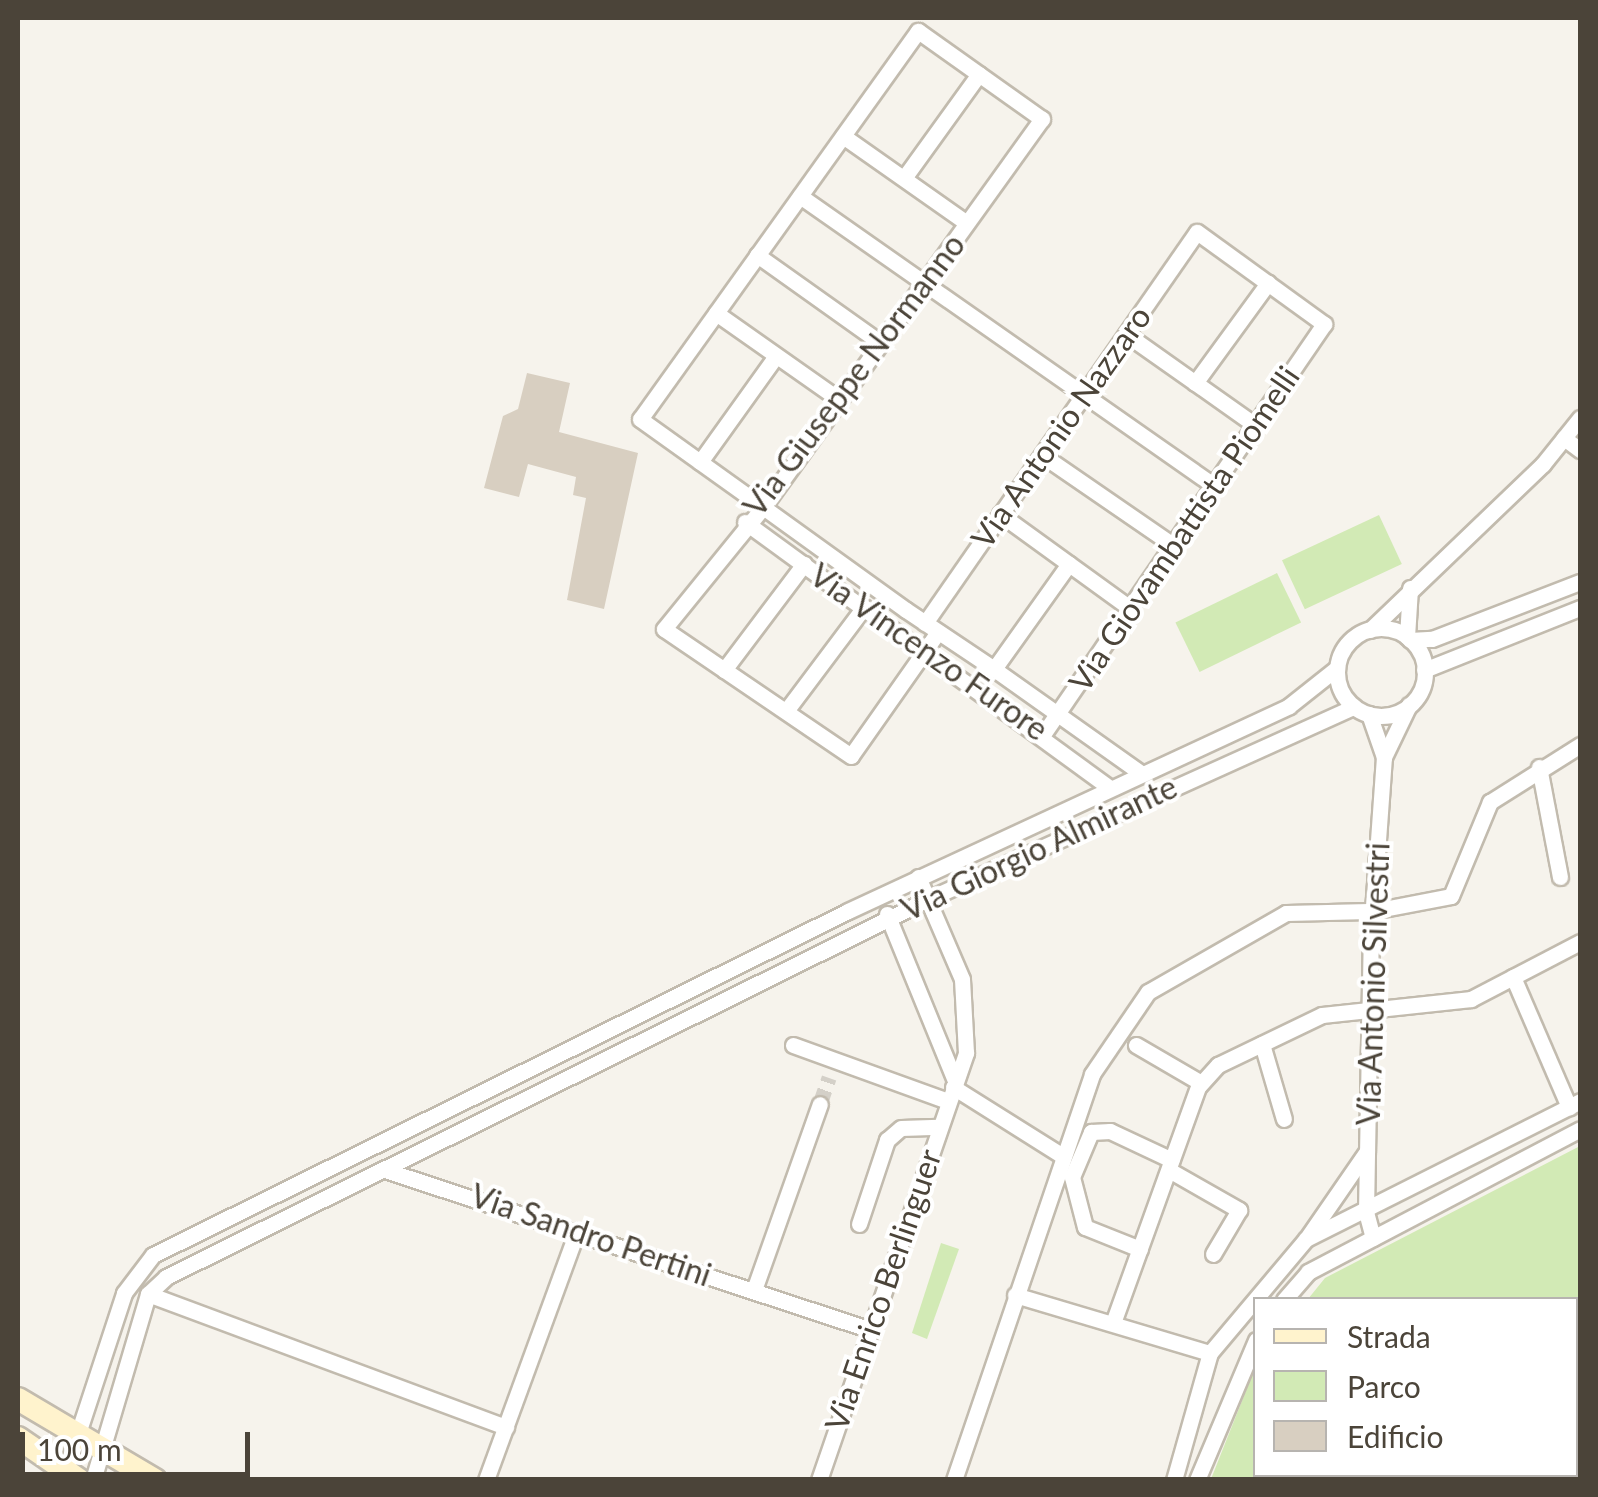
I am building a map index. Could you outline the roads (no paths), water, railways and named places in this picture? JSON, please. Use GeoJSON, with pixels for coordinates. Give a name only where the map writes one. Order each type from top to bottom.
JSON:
{"type":"FeatureCollection","features":[{"type":"Feature","properties":{"kind":"street"},"geometry":{"type":"LineString","coordinates":[[840,400],[716,313],[918,31],[978,74],[904,178]]}},
{"type":"Feature","properties":{"kind":"street","name":"Via Giuseppe Normanno"},"geometry":{"type":"LineString","coordinates":[[724,670],[664,628],[745,522],[763,507],[1042,119],[978,74]]}},
{"type":"Feature","properties":{"kind":"street"},"geometry":{"type":"LineString","coordinates":[[843,136],[968,223]]}},
{"type":"Feature","properties":{"kind":"street"},"geometry":{"type":"LineString","coordinates":[[800,196],[1214,486]]}},
{"type":"Feature","properties":{"kind":"street","name":"Via Antonio Nazzaro"},"geometry":{"type":"LineString","coordinates":[[786,712],[851,756],[926,650],[932,627],[1000,514],[1197,232],[1268,284]]}},
{"type":"Feature","properties":{"kind":"street"},"geometry":{"type":"LineString","coordinates":[[757,255],[881,343]]}},
{"type":"Feature","properties":{"kind":"street"},"geometry":{"type":"LineString","coordinates":[[1194,383],[1268,284]]}},
{"type":"Feature","properties":{"kind":"street","name":"Via Giovambattista Piomelli"},"geometry":{"type":"LineString","coordinates":[[1044,733],[1324,324],[1268,284]]}},
{"type":"Feature","properties":{"kind":"street","name":"Via Vincenzo Furore"},"geometry":{"type":"LineString","coordinates":[[716,313],[640,419],[1140,773]]}},
{"type":"Feature","properties":{"kind":"street"},"geometry":{"type":"LineString","coordinates":[[1126,334],[1255,425]]}},
{"type":"Feature","properties":{"kind":"street"},"geometry":{"type":"LineString","coordinates":[[700,462],[776,356]]}},
{"type":"Feature","properties":{"kind":"street"},"geometry":{"type":"LineString","coordinates":[[1580,418],[1370,630],[1346,646],[1337,668],[1354,706],[1370,714],[1409,705],[1424,670],[1580,608]]}},
{"type":"Feature","properties":{"kind":"street"},"geometry":{"type":"LineString","coordinates":[[1564,438],[1580,450]]}},
{"type":"Feature","properties":{"kind":"street"},"geometry":{"type":"LineString","coordinates":[[1042,455],[1173,544]]}},
{"type":"Feature","properties":{"kind":"street"},"geometry":{"type":"LineString","coordinates":[[1000,514],[1130,608]]}},
{"type":"Feature","properties":{"kind":"street","name":"Via Vincenzo Furore"},"geometry":{"type":"LineString","coordinates":[[745,522],[1044,733],[1110,787]]}},
{"type":"Feature","properties":{"kind":"street"},"geometry":{"type":"LineString","coordinates":[[804,564],[724,670],[786,712],[864,608]]}},
{"type":"Feature","properties":{"kind":"street"},"geometry":{"type":"LineString","coordinates":[[994,669],[1069,564]]}},
{"type":"Feature","properties":{"kind":"street"},"geometry":{"type":"LineString","coordinates":[[1370,630],[1432,639],[1580,582]]}},
{"type":"Feature","properties":{"kind":"street"},"geometry":{"type":"LineString","coordinates":[[1410,588],[1409,638],[1424,670]]}},
{"type":"Feature","properties":{"kind":"street","name":"Via Giorgio Almirante"},"geometry":{"type":"LineString","coordinates":[[1337,668],[1289,706],[879,896],[889,919],[1354,706]]}},
{"type":"Feature","properties":{"kind":"street","name":"Via Antonio Silvestri"},"geometry":{"type":"LineString","coordinates":[[1374,1238],[1366,1212],[1371,938],[1384,758],[1409,705]]}},
{"type":"Feature","properties":{"kind":"street","name":"Via Antonio Silvestri"},"geometry":{"type":"LineString","coordinates":[[1370,714],[1384,758]]}},
{"type":"Feature","properties":{"kind":"street"},"geometry":{"type":"LineString","coordinates":[[1373,910],[1451,896],[1490,802],[1539,767],[1580,745]]}},
{"type":"Feature","properties":{"kind":"street"},"geometry":{"type":"LineString","coordinates":[[1539,767],[1560,877]]}},
{"type":"Feature","properties":{"kind":"street","name":"Via Enrico Berlinguer"},"geometry":{"type":"LineString","coordinates":[[820,1480],[952,1090],[968,1014],[918,877]]}},
{"type":"Feature","properties":{"kind":"street"},"geometry":{"type":"LineString","coordinates":[[18,1438],[69,1476],[124,1293],[153,1255],[879,896]]}},
{"type":"Feature","properties":{"kind":"street"},"geometry":{"type":"LineString","coordinates":[[954,1480],[1092,1074],[1148,992],[1286,913],[1368,911],[1371,938]]}},
{"type":"Feature","properties":{"kind":"street"},"geometry":{"type":"LineString","coordinates":[[92,1480],[148,1294],[186,1266],[889,919],[952,1090]]}},
{"type":"Feature","properties":{"kind":"street"},"geometry":{"type":"LineString","coordinates":[[1113,1323],[1202,1084],[1218,1065],[1322,1015],[1471,999],[1580,942]]}},
{"type":"Feature","properties":{"kind":"street"},"geometry":{"type":"LineString","coordinates":[[1306,1240],[1575,1104],[1513,977]]}},
{"type":"Feature","properties":{"kind":"street"},"geometry":{"type":"LineString","coordinates":[[1262,1044],[1284,1119]]}},
{"type":"Feature","properties":{"kind":"street"},"geometry":{"type":"LineString","coordinates":[[794,1045],[836,1061],[952,1090],[1062,1155]]}},
{"type":"Feature","properties":{"kind":"street"},"geometry":{"type":"LineString","coordinates":[[1136,1045],[1202,1084]]}},
{"type":"Feature","properties":{"kind":"street"},"geometry":{"type":"LineString","coordinates":[[830,1078],[836,1061]]}},
{"type":"Feature","properties":{"kind":"street","name":"Via Sandro Pertini"},"geometry":{"type":"LineString","coordinates":[[754,1290],[820,1104]]}},
{"type":"Feature","properties":{"kind":"street"},"geometry":{"type":"LineString","coordinates":[[859,1224],[887,1140],[901,1128],[939,1126]]}},
{"type":"Feature","properties":{"kind":"street"},"geometry":{"type":"LineString","coordinates":[[1287,1297],[1308,1272],[1580,1130]]}},
{"type":"Feature","properties":{"kind":"street"},"geometry":{"type":"LineString","coordinates":[[1140,1249],[1085,1227],[1072,1177],[1091,1132],[1110,1131],[1239,1210],[1213,1254]]}},
{"type":"Feature","properties":{"kind":"street","name":"Via Sandro Pertini"},"geometry":{"type":"LineString","coordinates":[[428,1179],[435,1146]]}},
{"type":"Feature","properties":{"kind":"street"},"geometry":{"type":"LineString","coordinates":[[1258,1297],[1306,1240],[1367,1151]]}},
{"type":"Feature","properties":{"kind":"street","name":"Via Sandro Pertini"},"geometry":{"type":"LineString","coordinates":[[384,1170],[428,1179],[868,1329]]}},
{"type":"Feature","properties":{"kind":"street"},"geometry":{"type":"LineString","coordinates":[[486,1480],[577,1231]]}},
{"type":"Feature","properties":{"kind":"street"},"geometry":{"type":"LineString","coordinates":[[148,1294],[506,1426]]}},
{"type":"Feature","properties":{"kind":"street"},"geometry":{"type":"LineString","coordinates":[[1015,1295],[1210,1353]]}},
{"type":"Feature","properties":{"kind":"street"},"geometry":{"type":"LineString","coordinates":[[1174,1480],[1210,1353],[1253,1302]]}},
{"type":"Feature","properties":{"kind":"street"},"geometry":{"type":"LineString","coordinates":[[1197,1480],[1253,1347]]}},
{"type":"Feature","properties":{"kind":"street"},"geometry":{"type":"LineString","coordinates":[[18,1399],[156,1480]]}},
{"type":"Feature","properties":{"kind":"tunnel"},"geometry":{"type":"LineString","coordinates":[[820,1104],[829,1078]]}}]}
